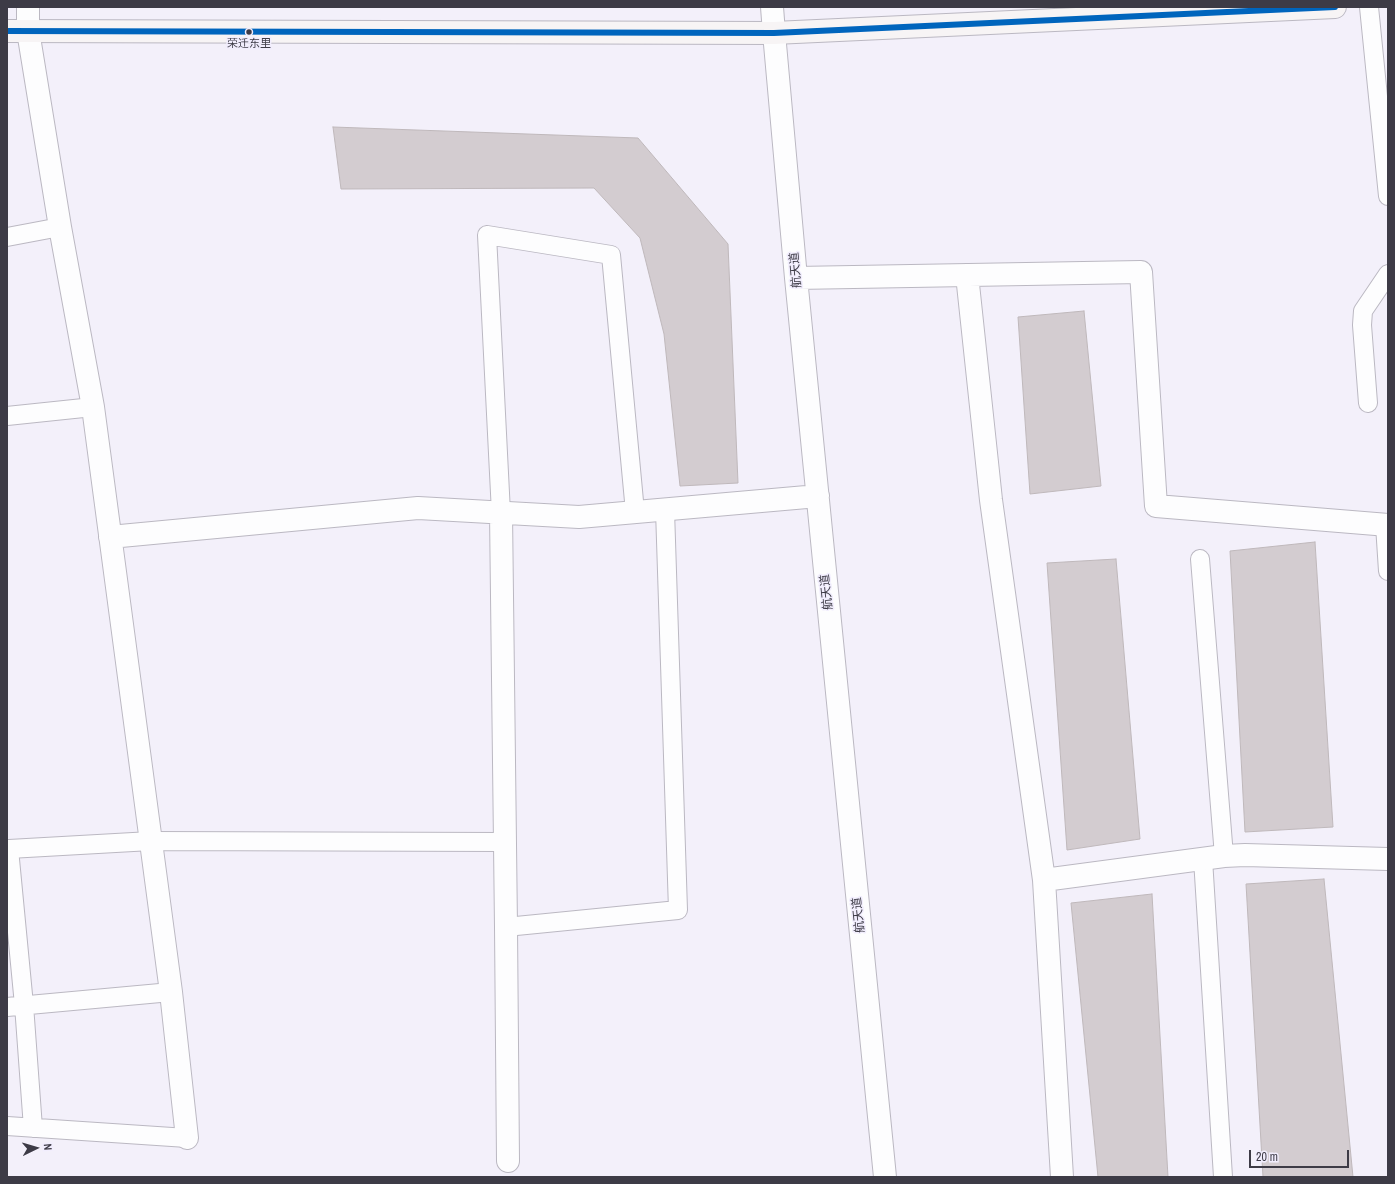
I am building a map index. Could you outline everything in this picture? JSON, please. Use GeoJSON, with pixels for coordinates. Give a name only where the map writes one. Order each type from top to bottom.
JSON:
{"type":"FeatureCollection","features":[{"type":"Feature","properties":{"kind":"main road"},"geometry":{"type":"LineString","coordinates":[[18,31],[774,33],[1335,7]]}},
{"type":"Feature","properties":{"kind":"street"},"geometry":{"type":"LineString","coordinates":[[28,7],[18,31],[60,227],[93,408],[171,992],[187,1138]]}},
{"type":"Feature","properties":{"kind":"street","name":"航天道"},"geometry":{"type":"LineString","coordinates":[[772,7],[796,278],[885,1177]]}},
{"type":"Feature","properties":{"kind":"street"},"geometry":{"type":"LineString","coordinates":[[796,278],[1141,272],[1156,506],[1387,525]]}},
{"type":"Feature","properties":{"kind":"street"},"geometry":{"type":"LineString","coordinates":[[967,275],[991,500],[1044,880],[1062,1177]]}},
{"type":"Feature","properties":{"kind":"street"},"geometry":{"type":"LineString","coordinates":[[110,537],[418,508],[580,517],[818,496]]}},
{"type":"Feature","properties":{"kind":"street"},"geometry":{"type":"LineString","coordinates":[[500,513],[508,1160]]}},
{"type":"Feature","properties":{"kind":"street"},"geometry":{"type":"LineString","coordinates":[[1044,880],[1214,857],[1245,855],[1388,859]]}},
{"type":"Feature","properties":{"kind":"lane"},"geometry":{"type":"LineString","coordinates":[[1369,7],[1388,196]]}},
{"type":"Feature","properties":{"kind":"lane"},"geometry":{"type":"LineString","coordinates":[[7,237],[60,227]]}},
{"type":"Feature","properties":{"kind":"lane"},"geometry":{"type":"LineString","coordinates":[[500,513],[487,235],[611,255],[635,512]]}},
{"type":"Feature","properties":{"kind":"lane"},"geometry":{"type":"LineString","coordinates":[[1368,403],[1362,325],[1363,311],[1388,274]]}},
{"type":"Feature","properties":{"kind":"lane"},"geometry":{"type":"LineString","coordinates":[[7,416],[93,408]]}},
{"type":"Feature","properties":{"kind":"lane"},"geometry":{"type":"LineString","coordinates":[[506,927],[678,910],[665,510]]}},
{"type":"Feature","properties":{"kind":"lane"},"geometry":{"type":"LineString","coordinates":[[1387,525],[1388,571]]}},
{"type":"Feature","properties":{"kind":"lane"},"geometry":{"type":"LineString","coordinates":[[1200,559],[1214,857],[1224,1177]]}},
{"type":"Feature","properties":{"kind":"lane"},"geometry":{"type":"LineString","coordinates":[[33,1128],[15,1006],[8,845],[151,841],[505,842]]}},
{"type":"Feature","properties":{"kind":"lane"},"geometry":{"type":"LineString","coordinates":[[15,1006],[171,992]]}},
{"type":"Feature","properties":{"kind":"lane"},"geometry":{"type":"LineString","coordinates":[[7,1126],[187,1138]]}},
{"type":"Feature","properties":{"kind":"building"},"geometry":{"type":"Polygon","coordinates":[[[333,127],[638,138],[728,244],[738,483],[680,486],[664,334],[640,238],[594,188],[341,189],[333,127]]]}},
{"type":"Feature","properties":{"kind":"building"},"geometry":{"type":"Polygon","coordinates":[[[1084,311],[1101,486],[1030,494],[1018,317],[1084,311]]]}},
{"type":"Feature","properties":{"kind":"building"},"geometry":{"type":"Polygon","coordinates":[[[1315,542],[1333,827],[1245,832],[1230,551],[1315,542]]]}},
{"type":"Feature","properties":{"kind":"building"},"geometry":{"type":"Polygon","coordinates":[[[1116,559],[1140,839],[1067,850],[1047,563],[1116,559]]]}},
{"type":"Feature","properties":{"kind":"building"},"geometry":{"type":"Polygon","coordinates":[[[1324,879],[1353,1177],[1263,1177],[1246,884],[1324,879]]]}},
{"type":"Feature","properties":{"kind":"building"},"geometry":{"type":"Polygon","coordinates":[[[1152,894],[1168,1177],[1098,1177],[1071,903],[1152,894]]]}},
{"type":"Feature","properties":{"kind":"transit line"},"geometry":{"type":"LineString","coordinates":[[7,31],[774,33],[1335,7]]}},
{"type":"Feature","properties":{"kind":"place","name":"荣迁东里"},"geometry":{"type":"Point","coordinates":[249,32]}}]}
